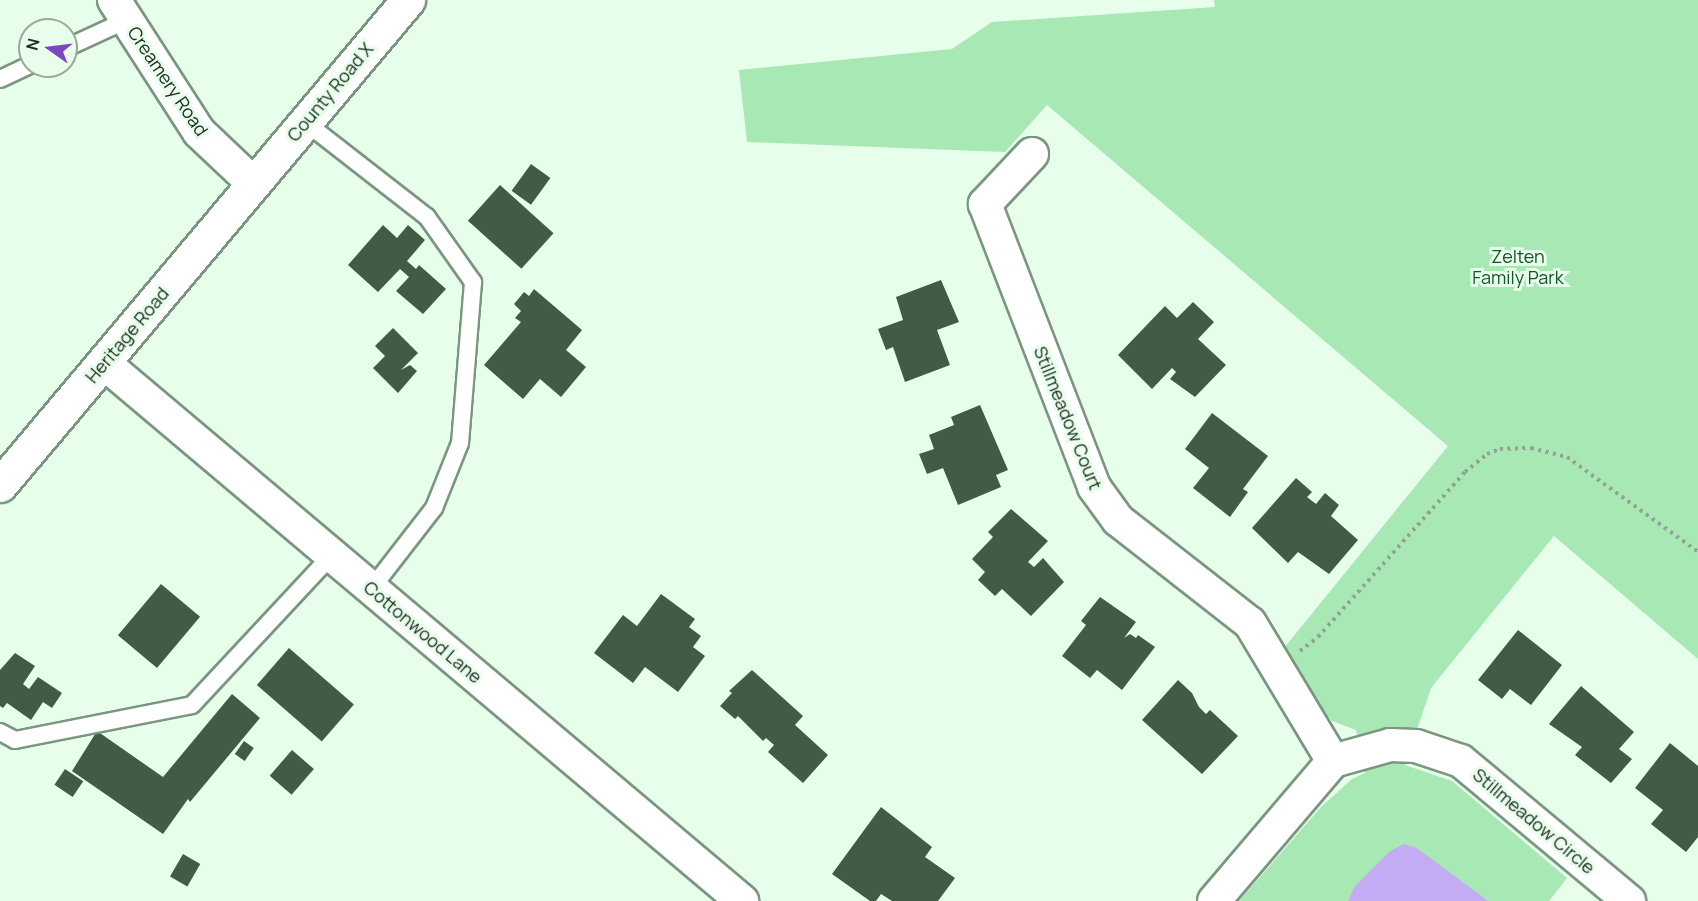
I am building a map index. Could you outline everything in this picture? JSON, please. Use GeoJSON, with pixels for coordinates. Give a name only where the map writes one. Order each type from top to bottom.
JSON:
{"type":"FeatureCollection","features":[{"type":"Feature","properties":{"kind":"main road","name":"County Road X"},"geometry":{"type":"LineString","coordinates":[[253,183],[408,0]]}},
{"type":"Feature","properties":{"kind":"main road","name":"Heritage Road"},"geometry":{"type":"LineString","coordinates":[[0,485],[253,183]]}},
{"type":"Feature","properties":{"kind":"street","name":"Creamery Road"},"geometry":{"type":"LineString","coordinates":[[121,10],[199,132],[253,183]]}},
{"type":"Feature","properties":{"kind":"street","name":"Stillmeadow Court"},"geometry":{"type":"LineString","coordinates":[[1032,154],[985,204],[1094,487],[1118,520],[1241,614],[1277,667],[1333,761]]}},
{"type":"Feature","properties":{"kind":"street","name":"Cottonwood Lane"},"geometry":{"type":"LineString","coordinates":[[104,363],[742,901]]}},
{"type":"Feature","properties":{"kind":"street","name":"Stillmeadow Circle"},"geometry":{"type":"LineString","coordinates":[[1214,901],[1333,761],[1358,751],[1390,745],[1416,746],[1461,761],[1629,901]]}},
{"type":"Feature","properties":{"kind":"lane"},"geometry":{"type":"LineString","coordinates":[[78,40],[121,10]]}},
{"type":"Feature","properties":{"kind":"lane"},"geometry":{"type":"LineString","coordinates":[[0,79],[18,71]]}},
{"type":"Feature","properties":{"kind":"lane"},"geometry":{"type":"LineString","coordinates":[[305,122],[427,217],[473,282],[460,443],[434,508],[372,588]]}},
{"type":"Feature","properties":{"kind":"lane"},"geometry":{"type":"LineString","coordinates":[[0,732],[15,740],[192,705],[332,555]]}},
{"type":"Feature","properties":{"kind":"path"},"geometry":{"type":"LineString","coordinates":[[1277,667],[1318,637],[1465,472],[1487,454],[1500,449],[1531,448],[1567,457],[1698,552]]}},
{"type":"Feature","properties":{"kind":"green space","name":"Zelten Family Park"},"geometry":{"type":"Polygon","coordinates":[[[1214,0],[1698,0],[1698,659],[1554,536],[1431,688],[1405,765],[1452,781],[1567,878],[1549,901],[1239,901],[1321,807],[1352,779],[1365,773],[1356,730],[1332,721],[1320,708],[1284,648],[1448,446],[1047,105],[1005,152],[747,142],[739,70],[952,49],[992,22],[1215,7],[1214,0]]]}},
{"type":"Feature","properties":{"kind":"shaded area"},"geometry":{"type":"Polygon","coordinates":[[[1404,844],[1417,848],[1488,901],[1348,901],[1355,886],[1389,852],[1404,844]]]}},
{"type":"Feature","properties":{"kind":"building"},"geometry":{"type":"Polygon","coordinates":[[[531,164],[550,178],[531,205],[512,191],[531,164]]]}},
{"type":"Feature","properties":{"kind":"building"},"geometry":{"type":"Polygon","coordinates":[[[500,185],[554,233],[521,269],[468,221],[500,185]]]}},
{"type":"Feature","properties":{"kind":"building"},"geometry":{"type":"Polygon","coordinates":[[[383,225],[397,238],[408,225],[425,240],[407,261],[416,269],[419,265],[446,289],[423,314],[396,291],[409,277],[400,269],[378,292],[348,265],[383,225]]]}},
{"type":"Feature","properties":{"kind":"building"},"geometry":{"type":"Polygon","coordinates":[[[941,280],[959,322],[937,330],[950,365],[905,382],[893,347],[886,350],[878,329],[903,320],[896,297],[941,280]]]}},
{"type":"Feature","properties":{"kind":"building"},"geometry":{"type":"Polygon","coordinates":[[[534,289],[582,330],[566,350],[586,367],[561,397],[540,379],[523,399],[484,365],[521,322],[515,318],[521,311],[514,304],[524,292],[529,296],[534,289]]]}},
{"type":"Feature","properties":{"kind":"building"},"geometry":{"type":"Polygon","coordinates":[[[1193,302],[1214,322],[1198,339],[1226,365],[1195,397],[1170,379],[1176,372],[1172,368],[1152,389],[1118,355],[1165,306],[1177,318],[1193,302]]]}},
{"type":"Feature","properties":{"kind":"building"},"geometry":{"type":"Polygon","coordinates":[[[393,328],[418,353],[401,370],[410,365],[417,371],[398,393],[373,368],[385,356],[375,346],[393,328]]]}},
{"type":"Feature","properties":{"kind":"building"},"geometry":{"type":"Polygon","coordinates":[[[980,405],[1008,470],[996,475],[1001,487],[958,505],[943,468],[927,474],[919,454],[934,449],[929,435],[954,425],[951,417],[980,405]]]}},
{"type":"Feature","properties":{"kind":"building"},"geometry":{"type":"Polygon","coordinates":[[[1212,413],[1268,456],[1243,489],[1248,492],[1230,517],[1193,488],[1209,468],[1185,449],[1212,413]]]}},
{"type":"Feature","properties":{"kind":"building"},"geometry":{"type":"Polygon","coordinates":[[[1296,478],[1312,492],[1307,497],[1316,504],[1325,493],[1339,505],[1331,516],[1358,540],[1329,574],[1298,552],[1288,563],[1252,528],[1296,478]]]}},
{"type":"Feature","properties":{"kind":"building"},"geometry":{"type":"Polygon","coordinates":[[[1011,509],[1048,541],[1028,562],[1034,567],[1043,558],[1064,582],[1031,616],[1002,589],[995,596],[978,580],[985,572],[972,559],[993,537],[988,532],[1011,509]]]}},
{"type":"Feature","properties":{"kind":"building"},"geometry":{"type":"Polygon","coordinates":[[[161,584],[200,617],[157,668],[118,635],[161,584]]]}},
{"type":"Feature","properties":{"kind":"building"},"geometry":{"type":"Polygon","coordinates":[[[661,594],[695,619],[689,627],[701,636],[693,647],[705,656],[678,692],[645,667],[633,683],[594,653],[623,615],[637,626],[661,594]]]}},
{"type":"Feature","properties":{"kind":"building"},"geometry":{"type":"Polygon","coordinates":[[[1100,597],[1136,622],[1124,638],[1130,634],[1136,638],[1138,635],[1155,647],[1122,690],[1097,670],[1090,678],[1062,656],[1086,625],[1081,621],[1100,597]]]}},
{"type":"Feature","properties":{"kind":"building"},"geometry":{"type":"Polygon","coordinates":[[[1518,630],[1562,665],[1531,705],[1510,689],[1502,699],[1478,680],[1518,630]]]}},
{"type":"Feature","properties":{"kind":"building"},"geometry":{"type":"Polygon","coordinates":[[[289,648],[354,704],[322,741],[257,685],[289,648]]]}},
{"type":"Feature","properties":{"kind":"building"},"geometry":{"type":"Polygon","coordinates":[[[15,653],[35,666],[23,684],[29,689],[38,677],[62,693],[52,708],[43,702],[31,720],[7,703],[3,708],[0,706],[0,670],[15,653]]]}},
{"type":"Feature","properties":{"kind":"building"},"geometry":{"type":"Polygon","coordinates":[[[752,670],[803,716],[795,725],[828,755],[803,783],[768,752],[774,745],[766,738],[763,741],[738,716],[735,719],[720,706],[732,693],[729,691],[752,670]]]}},
{"type":"Feature","properties":{"kind":"building"},"geometry":{"type":"Polygon","coordinates":[[[1178,680],[1192,693],[1199,707],[1206,714],[1210,710],[1238,736],[1202,774],[1142,720],[1178,680]]]}},
{"type":"Feature","properties":{"kind":"building"},"geometry":{"type":"Polygon","coordinates":[[[1581,686],[1634,732],[1619,749],[1632,759],[1611,783],[1575,755],[1582,747],[1549,724],[1581,686]]]}},
{"type":"Feature","properties":{"kind":"building"},"geometry":{"type":"Polygon","coordinates":[[[232,694],[260,718],[190,802],[188,799],[163,834],[72,771],[97,731],[163,777],[232,694]]]}},
{"type":"Feature","properties":{"kind":"building"},"geometry":{"type":"Polygon","coordinates":[[[244,741],[254,748],[245,761],[235,754],[244,741]]]}},
{"type":"Feature","properties":{"kind":"building"},"geometry":{"type":"Polygon","coordinates":[[[1670,743],[1698,766],[1698,837],[1686,852],[1651,824],[1663,810],[1635,788],[1670,743]]]}},
{"type":"Feature","properties":{"kind":"building"},"geometry":{"type":"Polygon","coordinates":[[[292,750],[314,769],[292,795],[270,776],[292,750]]]}},
{"type":"Feature","properties":{"kind":"building"},"geometry":{"type":"Polygon","coordinates":[[[65,769],[83,781],[73,797],[54,785],[65,769]]]}},
{"type":"Feature","properties":{"kind":"building"},"geometry":{"type":"Polygon","coordinates":[[[881,807],[932,847],[925,857],[955,878],[938,901],[892,901],[881,894],[876,901],[870,901],[832,874],[881,807]]]}},
{"type":"Feature","properties":{"kind":"building"},"geometry":{"type":"Polygon","coordinates":[[[183,854],[200,864],[187,887],[170,877],[183,854]]]}}]}
